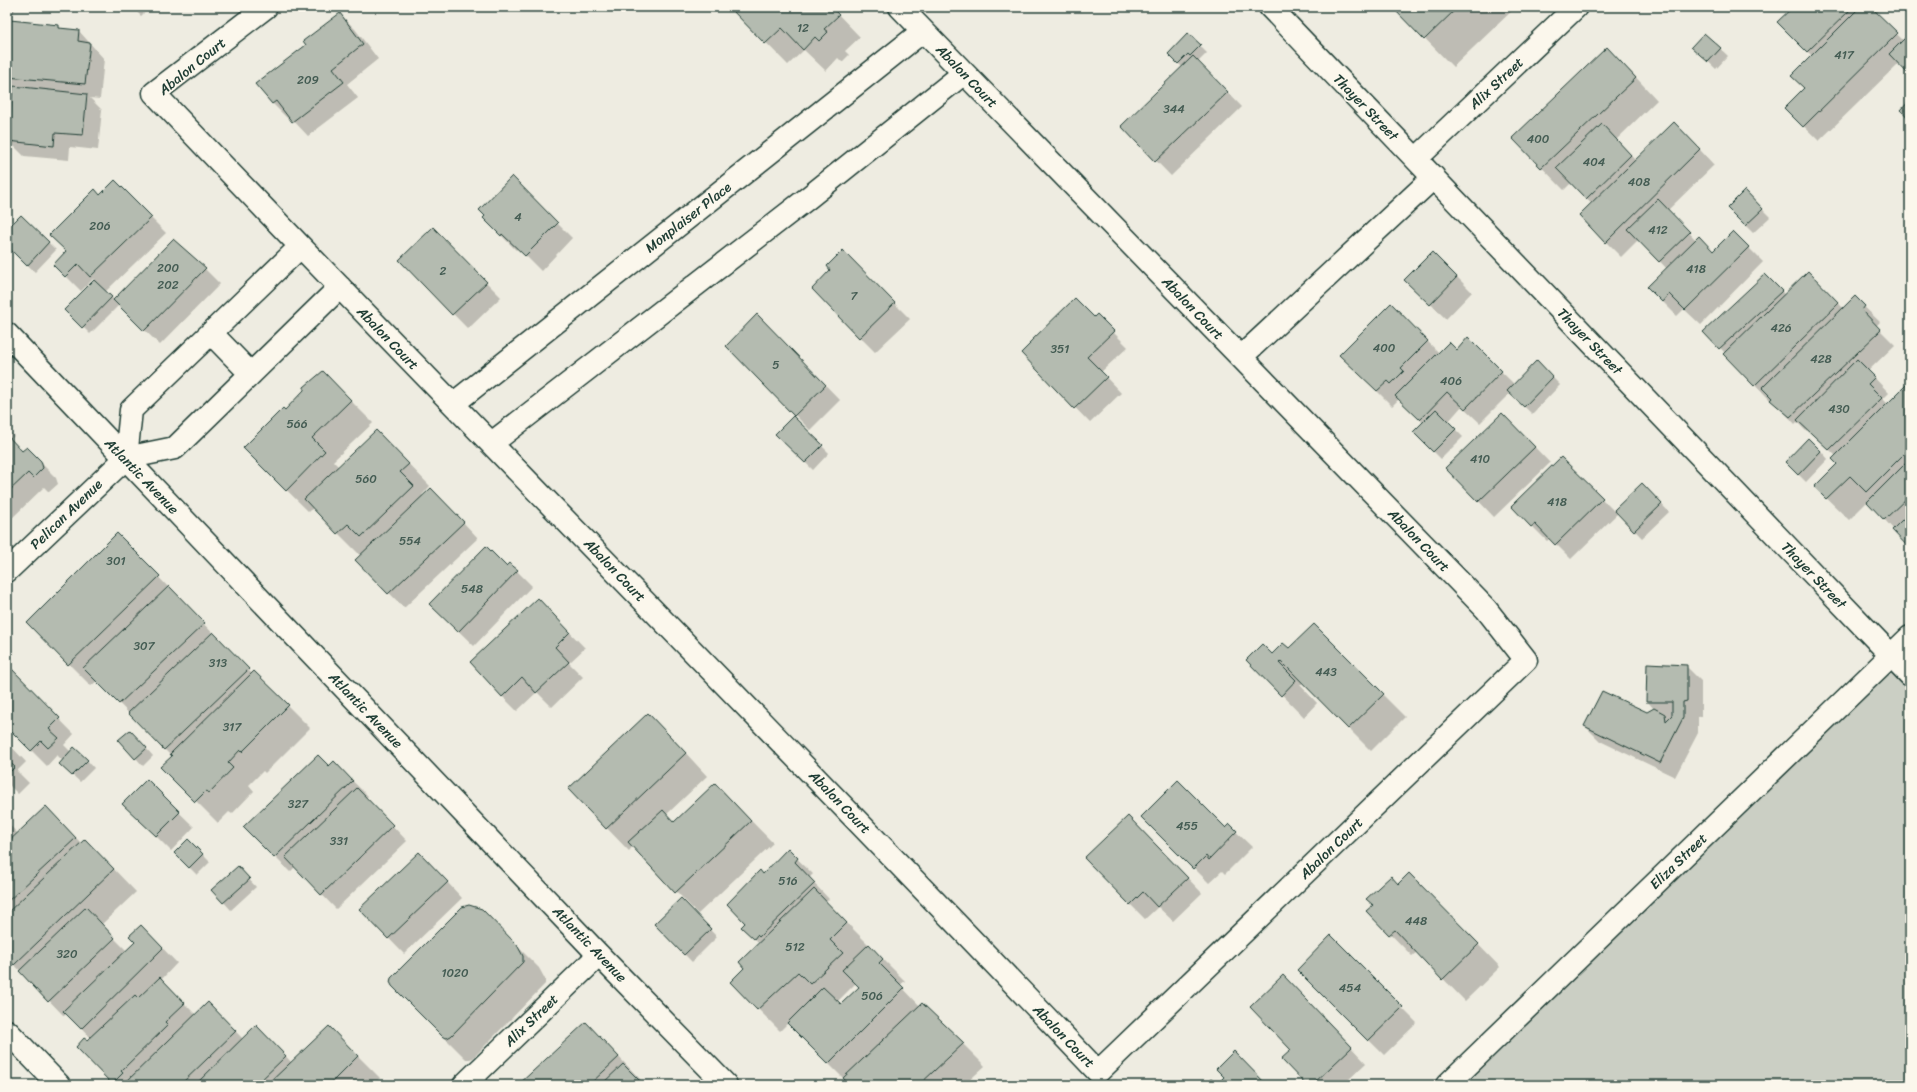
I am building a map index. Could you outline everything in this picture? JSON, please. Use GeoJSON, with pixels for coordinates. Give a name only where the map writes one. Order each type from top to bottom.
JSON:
{"type":"FeatureCollection","features":[{"type":"Feature","properties":{"kind":"street","name":"Abalon Court"},"geometry":{"type":"LineString","coordinates":[[266,7],[154,93],[300,247],[936,901],[1098,1072],[1526,660],[1486,609],[900,7]]}},
{"type":"Feature","properties":{"kind":"street","name":"Thayer Street"},"geometry":{"type":"LineString","coordinates":[[1270,7],[1910,675]]}},
{"type":"Feature","properties":{"kind":"street","name":"Alix Street"},"geometry":{"type":"LineString","coordinates":[[1416,159],[1576,7]]}},
{"type":"Feature","properties":{"kind":"street","name":"Monplaiser Place"},"geometry":{"type":"LineString","coordinates":[[453,404],[923,31]]}},
{"type":"Feature","properties":{"kind":"street"},"geometry":{"type":"LineString","coordinates":[[492,443],[808,198],[964,73]]}},
{"type":"Feature","properties":{"kind":"street"},"geometry":{"type":"LineString","coordinates":[[1241,357],[1434,177]]}},
{"type":"Feature","properties":{"kind":"street"},"geometry":{"type":"LineString","coordinates":[[300,247],[131,410],[126,458],[175,448],[340,287]]}},
{"type":"Feature","properties":{"kind":"street"},"geometry":{"type":"LineString","coordinates":[[211,333],[251,374]]}},
{"type":"Feature","properties":{"kind":"street","name":"Atlantic Avenue"},"geometry":{"type":"LineString","coordinates":[[7,334],[599,955],[726,1085]]}},
{"type":"Feature","properties":{"kind":"street","name":"Pelican Avenue"},"geometry":{"type":"LineString","coordinates":[[7,571],[126,458]]}},
{"type":"Feature","properties":{"kind":"street","name":"Eliza Street"},"geometry":{"type":"LineString","coordinates":[[1447,1085],[1910,637]]}},
{"type":"Feature","properties":{"kind":"street","name":"Alix Street"},"geometry":{"type":"LineString","coordinates":[[464,1085],[599,955]]}},
{"type":"Feature","properties":{"kind":"street"},"geometry":{"type":"LineString","coordinates":[[7,1031],[59,1085]]}},
{"type":"Feature","properties":{"kind":"shaded area"},"geometry":{"type":"Polygon","coordinates":[[[1891,655],[1910,675],[1910,1085],[1447,1085],[1891,655]]]}},
{"type":"Feature","properties":{"kind":"building"},"geometry":{"type":"Polygon","coordinates":[[[729,7],[831,7],[839,15],[824,29],[828,32],[819,41],[815,37],[803,50],[782,28],[765,44],[729,7]]]}},
{"type":"Feature","properties":{"kind":"building"},"geometry":{"type":"Polygon","coordinates":[[[1392,7],[1458,7],[1424,40],[1392,7]]]}},
{"type":"Feature","properties":{"kind":"building"},"geometry":{"type":"Polygon","coordinates":[[[1793,7],[1853,7],[1807,52],[1777,22],[1793,7]]]}},
{"type":"Feature","properties":{"kind":"building"},"geometry":{"type":"Polygon","coordinates":[[[1860,7],[1871,7],[1898,33],[1803,127],[1784,108],[1804,88],[1791,76],[1860,7]]]}},
{"type":"Feature","properties":{"kind":"building"},"geometry":{"type":"Polygon","coordinates":[[[340,13],[363,44],[333,68],[344,82],[292,122],[276,101],[272,104],[255,84],[306,45],[303,41],[340,13]]]}},
{"type":"Feature","properties":{"kind":"building"},"geometry":{"type":"Polygon","coordinates":[[[10,20],[59,25],[59,28],[79,30],[78,41],[90,43],[85,84],[7,77],[7,51],[10,20]]]}},
{"type":"Feature","properties":{"kind":"building"},"geometry":{"type":"Polygon","coordinates":[[[1188,33],[1201,45],[1190,56],[1188,54],[1178,64],[1168,54],[1188,33]]]}},
{"type":"Feature","properties":{"kind":"building"},"geometry":{"type":"Polygon","coordinates":[[[1704,33],[1721,48],[1708,62],[1691,47],[1704,33]]]}},
{"type":"Feature","properties":{"kind":"building"},"geometry":{"type":"Polygon","coordinates":[[[1910,33],[1910,76],[1889,54],[1910,33]]]}},
{"type":"Feature","properties":{"kind":"building"},"geometry":{"type":"Polygon","coordinates":[[[1607,47],[1636,78],[1541,168],[1512,138],[1607,47]]]}},
{"type":"Feature","properties":{"kind":"building"},"geometry":{"type":"Polygon","coordinates":[[[1193,56],[1228,92],[1155,162],[1121,126],[1193,56]]]}},
{"type":"Feature","properties":{"kind":"building"},"geometry":{"type":"Polygon","coordinates":[[[13,86],[87,94],[83,135],[55,133],[54,146],[8,141],[13,86]]]}},
{"type":"Feature","properties":{"kind":"building"},"geometry":{"type":"Polygon","coordinates":[[[1910,100],[1910,120],[1901,110],[1910,100]]]}},
{"type":"Feature","properties":{"kind":"building"},"geometry":{"type":"Polygon","coordinates":[[[1674,122],[1700,149],[1605,243],[1579,215],[1674,122]]]}},
{"type":"Feature","properties":{"kind":"building"},"geometry":{"type":"Polygon","coordinates":[[[1602,124],[1631,155],[1586,199],[1556,168],[1602,124]]]}},
{"type":"Feature","properties":{"kind":"building"},"geometry":{"type":"Polygon","coordinates":[[[512,176],[558,223],[525,256],[502,234],[501,236],[483,218],[485,216],[479,210],[512,176]]]}},
{"type":"Feature","properties":{"kind":"building"},"geometry":{"type":"Polygon","coordinates":[[[115,180],[152,217],[90,277],[78,264],[65,277],[53,265],[66,251],[49,235],[95,189],[100,195],[115,180]]]}},
{"type":"Feature","properties":{"kind":"building"},"geometry":{"type":"Polygon","coordinates":[[[1745,190],[1763,209],[1745,226],[1727,208],[1745,190]]]}},
{"type":"Feature","properties":{"kind":"building"},"geometry":{"type":"Polygon","coordinates":[[[1658,199],[1690,232],[1659,262],[1627,229],[1658,199]]]}},
{"type":"Feature","properties":{"kind":"building"},"geometry":{"type":"Polygon","coordinates":[[[21,215],[49,242],[27,266],[7,246],[7,229],[21,215]]]}},
{"type":"Feature","properties":{"kind":"building"},"geometry":{"type":"Polygon","coordinates":[[[433,227],[487,282],[452,315],[399,260],[433,227]]]}},
{"type":"Feature","properties":{"kind":"building"},"geometry":{"type":"Polygon","coordinates":[[[1733,231],[1749,247],[1685,310],[1669,294],[1662,302],[1647,287],[1699,236],[1713,251],[1733,231]]]}},
{"type":"Feature","properties":{"kind":"building"},"geometry":{"type":"Polygon","coordinates":[[[173,239],[206,268],[144,331],[113,300],[173,239]]]}},
{"type":"Feature","properties":{"kind":"building"},"geometry":{"type":"Polygon","coordinates":[[[843,250],[895,303],[859,338],[812,289],[830,270],[827,266],[843,250]]]}},
{"type":"Feature","properties":{"kind":"building"},"geometry":{"type":"Polygon","coordinates":[[[1432,252],[1457,277],[1430,305],[1404,280],[1432,252]]]}},
{"type":"Feature","properties":{"kind":"building"},"geometry":{"type":"Polygon","coordinates":[[[1808,271],[1839,303],[1754,386],[1723,354],[1808,271]]]}},
{"type":"Feature","properties":{"kind":"building"},"geometry":{"type":"Polygon","coordinates":[[[1765,274],[1782,291],[1719,349],[1703,332],[1765,274]]]}},
{"type":"Feature","properties":{"kind":"building"},"geometry":{"type":"Polygon","coordinates":[[[94,280],[112,297],[82,328],[64,310],[94,280]]]}},
{"type":"Feature","properties":{"kind":"building"},"geometry":{"type":"Polygon","coordinates":[[[1855,296],[1865,306],[1862,310],[1881,330],[1790,417],[1770,400],[1772,398],[1762,388],[1855,296]]]}},
{"type":"Feature","properties":{"kind":"building"},"geometry":{"type":"Polygon","coordinates":[[[1075,298],[1094,317],[1097,314],[1114,331],[1087,357],[1107,377],[1074,409],[1021,353],[1030,344],[1029,343],[1075,298]]]}},
{"type":"Feature","properties":{"kind":"building"},"geometry":{"type":"Polygon","coordinates":[[[1391,303],[1428,341],[1401,368],[1404,371],[1391,384],[1388,381],[1377,391],[1339,355],[1391,303]]]}},
{"type":"Feature","properties":{"kind":"building"},"geometry":{"type":"Polygon","coordinates":[[[757,314],[826,385],[794,416],[726,346],[757,314]]]}},
{"type":"Feature","properties":{"kind":"building"},"geometry":{"type":"Polygon","coordinates":[[[1468,337],[1502,371],[1465,409],[1447,392],[1420,420],[1395,396],[1449,342],[1457,350],[1468,337]]]}},
{"type":"Feature","properties":{"kind":"building"},"geometry":{"type":"Polygon","coordinates":[[[1857,359],[1875,377],[1868,384],[1882,398],[1829,450],[1797,420],[1857,359]]]}},
{"type":"Feature","properties":{"kind":"building"},"geometry":{"type":"Polygon","coordinates":[[[1537,360],[1553,377],[1524,407],[1507,391],[1537,360]]]}},
{"type":"Feature","properties":{"kind":"building"},"geometry":{"type":"Polygon","coordinates":[[[323,371],[351,400],[312,438],[325,451],[286,491],[243,448],[283,408],[285,410],[304,390],[304,387],[323,371]]]}},
{"type":"Feature","properties":{"kind":"building"},"geometry":{"type":"Polygon","coordinates":[[[1910,381],[1910,448],[1866,492],[1850,476],[1826,499],[1814,487],[1837,464],[1832,459],[1910,381]]]}},
{"type":"Feature","properties":{"kind":"building"},"geometry":{"type":"Polygon","coordinates":[[[1436,409],[1456,429],[1433,452],[1413,432],[1436,409]]]}},
{"type":"Feature","properties":{"kind":"building"},"geometry":{"type":"Polygon","coordinates":[[[1502,413],[1535,447],[1478,502],[1445,468],[1502,413]]]}},
{"type":"Feature","properties":{"kind":"building"},"geometry":{"type":"Polygon","coordinates":[[[793,416],[823,445],[805,463],[775,434],[793,416]]]}},
{"type":"Feature","properties":{"kind":"building"},"geometry":{"type":"Polygon","coordinates":[[[376,430],[409,464],[400,472],[414,486],[361,537],[348,524],[337,534],[304,499],[376,430]]]}},
{"type":"Feature","properties":{"kind":"building"},"geometry":{"type":"Polygon","coordinates":[[[7,435],[22,451],[27,447],[41,461],[43,468],[33,478],[28,473],[7,493],[7,435]]]}},
{"type":"Feature","properties":{"kind":"building"},"geometry":{"type":"Polygon","coordinates":[[[1808,438],[1821,451],[1798,475],[1785,462],[1808,438]]]}},
{"type":"Feature","properties":{"kind":"building"},"geometry":{"type":"Polygon","coordinates":[[[1561,457],[1603,498],[1555,545],[1535,524],[1531,527],[1511,506],[1561,457]]]}},
{"type":"Feature","properties":{"kind":"building"},"geometry":{"type":"Polygon","coordinates":[[[1910,459],[1910,495],[1884,520],[1867,502],[1910,459]]]}},
{"type":"Feature","properties":{"kind":"building"},"geometry":{"type":"Polygon","coordinates":[[[1642,483],[1662,504],[1634,531],[1614,510],[1642,483]]]}},
{"type":"Feature","properties":{"kind":"building"},"geometry":{"type":"Polygon","coordinates":[[[431,488],[464,522],[388,594],[355,560],[431,488]]]}},
{"type":"Feature","properties":{"kind":"building"},"geometry":{"type":"Polygon","coordinates":[[[1910,512],[1910,549],[1892,530],[1910,512]]]}},
{"type":"Feature","properties":{"kind":"building"},"geometry":{"type":"Polygon","coordinates":[[[117,533],[160,576],[68,665],[27,623],[117,533]]]}},
{"type":"Feature","properties":{"kind":"building"},"geometry":{"type":"Polygon","coordinates":[[[486,546],[506,566],[509,563],[518,570],[458,632],[429,604],[486,546]]]}},
{"type":"Feature","properties":{"kind":"building"},"geometry":{"type":"Polygon","coordinates":[[[169,586],[205,623],[119,704],[83,668],[169,586]]]}},
{"type":"Feature","properties":{"kind":"building"},"geometry":{"type":"Polygon","coordinates":[[[538,598],[570,632],[555,647],[569,662],[536,693],[522,677],[502,697],[470,662],[538,598]]]}},
{"type":"Feature","properties":{"kind":"building"},"geometry":{"type":"Polygon","coordinates":[[[1314,624],[1384,694],[1348,729],[1281,661],[1279,663],[1296,680],[1281,696],[1246,660],[1262,644],[1272,654],[1283,643],[1289,648],[1314,624]]]}},
{"type":"Feature","properties":{"kind":"building"},"geometry":{"type":"Polygon","coordinates":[[[213,632],[249,669],[164,750],[128,713],[213,632]]]}},
{"type":"Feature","properties":{"kind":"building"},"geometry":{"type":"Polygon","coordinates":[[[1647,663],[1687,665],[1687,701],[1683,702],[1683,718],[1660,763],[1584,726],[1602,691],[1647,712],[1654,708],[1665,714],[1666,721],[1672,715],[1672,702],[1646,702],[1647,663]]]}},
{"type":"Feature","properties":{"kind":"building"},"geometry":{"type":"Polygon","coordinates":[[[7,664],[60,718],[49,729],[59,738],[48,748],[41,741],[31,751],[7,727],[7,664]]]}},
{"type":"Feature","properties":{"kind":"building"},"geometry":{"type":"Polygon","coordinates":[[[254,671],[289,705],[242,752],[240,750],[228,763],[233,768],[209,793],[206,791],[195,802],[160,767],[172,756],[170,754],[254,671]]]}},
{"type":"Feature","properties":{"kind":"building"},"geometry":{"type":"Polygon","coordinates":[[[648,713],[686,753],[606,829],[568,789],[648,713]]]}},
{"type":"Feature","properties":{"kind":"building"},"geometry":{"type":"Polygon","coordinates":[[[130,730],[147,748],[135,759],[118,740],[130,730]]]}},
{"type":"Feature","properties":{"kind":"building"},"geometry":{"type":"Polygon","coordinates":[[[7,741],[12,747],[7,752],[7,741]]]}},
{"type":"Feature","properties":{"kind":"building"},"geometry":{"type":"Polygon","coordinates":[[[74,747],[88,760],[72,776],[59,764],[74,747]]]}},
{"type":"Feature","properties":{"kind":"building"},"geometry":{"type":"Polygon","coordinates":[[[318,755],[329,766],[334,761],[353,781],[274,858],[243,827],[318,755]]]}},
{"type":"Feature","properties":{"kind":"building"},"geometry":{"type":"Polygon","coordinates":[[[7,760],[15,767],[7,775],[7,760]]]}},
{"type":"Feature","properties":{"kind":"building"},"geometry":{"type":"Polygon","coordinates":[[[147,779],[180,812],[156,836],[122,804],[147,779]]]}},
{"type":"Feature","properties":{"kind":"building"},"geometry":{"type":"Polygon","coordinates":[[[1178,780],[1226,828],[1230,824],[1237,831],[1209,860],[1206,856],[1193,869],[1141,817],[1178,780]]]}},
{"type":"Feature","properties":{"kind":"building"},"geometry":{"type":"Polygon","coordinates":[[[715,783],[751,821],[675,893],[628,842],[663,810],[674,822],[715,783]]]}},
{"type":"Feature","properties":{"kind":"building"},"geometry":{"type":"Polygon","coordinates":[[[357,788],[393,825],[321,895],[285,857],[357,788]]]}},
{"type":"Feature","properties":{"kind":"building"},"geometry":{"type":"Polygon","coordinates":[[[46,806],[76,838],[7,902],[7,843],[46,806]]]}},
{"type":"Feature","properties":{"kind":"building"},"geometry":{"type":"Polygon","coordinates":[[[1128,816],[1188,878],[1157,907],[1143,892],[1130,905],[1084,858],[1128,816]]]}},
{"type":"Feature","properties":{"kind":"building"},"geometry":{"type":"Polygon","coordinates":[[[85,839],[114,869],[14,965],[7,958],[7,913],[85,839]]]}},
{"type":"Feature","properties":{"kind":"building"},"geometry":{"type":"Polygon","coordinates":[[[188,839],[203,854],[189,868],[174,853],[188,839]]]}},
{"type":"Feature","properties":{"kind":"building"},"geometry":{"type":"Polygon","coordinates":[[[788,848],[798,858],[795,862],[815,883],[759,937],[757,935],[754,939],[741,927],[745,923],[727,904],[760,870],[763,874],[788,848]]]}},
{"type":"Feature","properties":{"kind":"building"},"geometry":{"type":"Polygon","coordinates":[[[419,852],[448,882],[388,939],[359,909],[419,852]]]}},
{"type":"Feature","properties":{"kind":"building"},"geometry":{"type":"Polygon","coordinates":[[[238,866],[250,879],[223,903],[211,890],[238,866]]]}},
{"type":"Feature","properties":{"kind":"building"},"geometry":{"type":"Polygon","coordinates":[[[1409,873],[1479,944],[1442,980],[1395,930],[1389,935],[1366,911],[1373,905],[1366,899],[1391,876],[1398,884],[1409,873]]]}},
{"type":"Feature","properties":{"kind":"building"},"geometry":{"type":"Polygon","coordinates":[[[814,889],[847,923],[830,940],[843,953],[810,984],[798,972],[757,1010],[730,982],[744,968],[739,962],[814,889]]]}},
{"type":"Feature","properties":{"kind":"building"},"geometry":{"type":"Polygon","coordinates":[[[681,898],[711,929],[684,955],[654,924],[681,898]]]}},
{"type":"Feature","properties":{"kind":"building"},"geometry":{"type":"Polygon","coordinates":[[[469,905],[482,909],[517,945],[523,956],[523,962],[451,1036],[447,1038],[443,1037],[392,986],[390,982],[391,978],[462,907],[469,905]]]}},
{"type":"Feature","properties":{"kind":"building"},"geometry":{"type":"Polygon","coordinates":[[[86,907],[115,938],[48,1002],[19,971],[86,907]]]}},
{"type":"Feature","properties":{"kind":"building"},"geometry":{"type":"Polygon","coordinates":[[[141,925],[163,948],[81,1029],[63,1011],[135,942],[129,936],[141,925]]]}},
{"type":"Feature","properties":{"kind":"building"},"geometry":{"type":"Polygon","coordinates":[[[1331,935],[1403,1007],[1368,1041],[1297,970],[1331,935]]]}},
{"type":"Feature","properties":{"kind":"building"},"geometry":{"type":"Polygon","coordinates":[[[869,944],[883,959],[879,963],[904,988],[828,1064],[787,1023],[823,987],[841,1004],[859,987],[842,970],[869,944]]]}},
{"type":"Feature","properties":{"kind":"building"},"geometry":{"type":"Polygon","coordinates":[[[1283,975],[1352,1047],[1312,1085],[1306,1085],[1281,1059],[1291,1050],[1250,1007],[1283,975]]]}},
{"type":"Feature","properties":{"kind":"building"},"geometry":{"type":"Polygon","coordinates":[[[160,977],[185,1003],[165,1022],[168,1025],[121,1071],[123,1073],[112,1084],[76,1047],[84,1038],[87,1040],[135,995],[138,998],[160,977]]]}},
{"type":"Feature","properties":{"kind":"building"},"geometry":{"type":"Polygon","coordinates":[[[208,1002],[236,1031],[180,1085],[124,1084],[208,1002]]]}},
{"type":"Feature","properties":{"kind":"building"},"geometry":{"type":"Polygon","coordinates":[[[922,1003],[964,1043],[919,1085],[850,1085],[843,1078],[922,1003]]]}},
{"type":"Feature","properties":{"kind":"building"},"geometry":{"type":"Polygon","coordinates":[[[586,1022],[619,1057],[589,1085],[518,1085],[586,1022]]]}},
{"type":"Feature","properties":{"kind":"building"},"geometry":{"type":"Polygon","coordinates":[[[256,1025],[286,1056],[256,1085],[195,1085],[256,1025]]]}},
{"type":"Feature","properties":{"kind":"building"},"geometry":{"type":"Polygon","coordinates":[[[329,1026],[358,1056],[329,1085],[267,1085],[329,1026]]]}},
{"type":"Feature","properties":{"kind":"building"},"geometry":{"type":"Polygon","coordinates":[[[1234,1051],[1267,1085],[1204,1085],[1211,1079],[1217,1084],[1224,1077],[1216,1069],[1234,1051]]]}},
{"type":"Feature","properties":{"kind":"building"},"geometry":{"type":"Polygon","coordinates":[[[623,1064],[644,1085],[601,1085],[623,1064]]]}}]}
